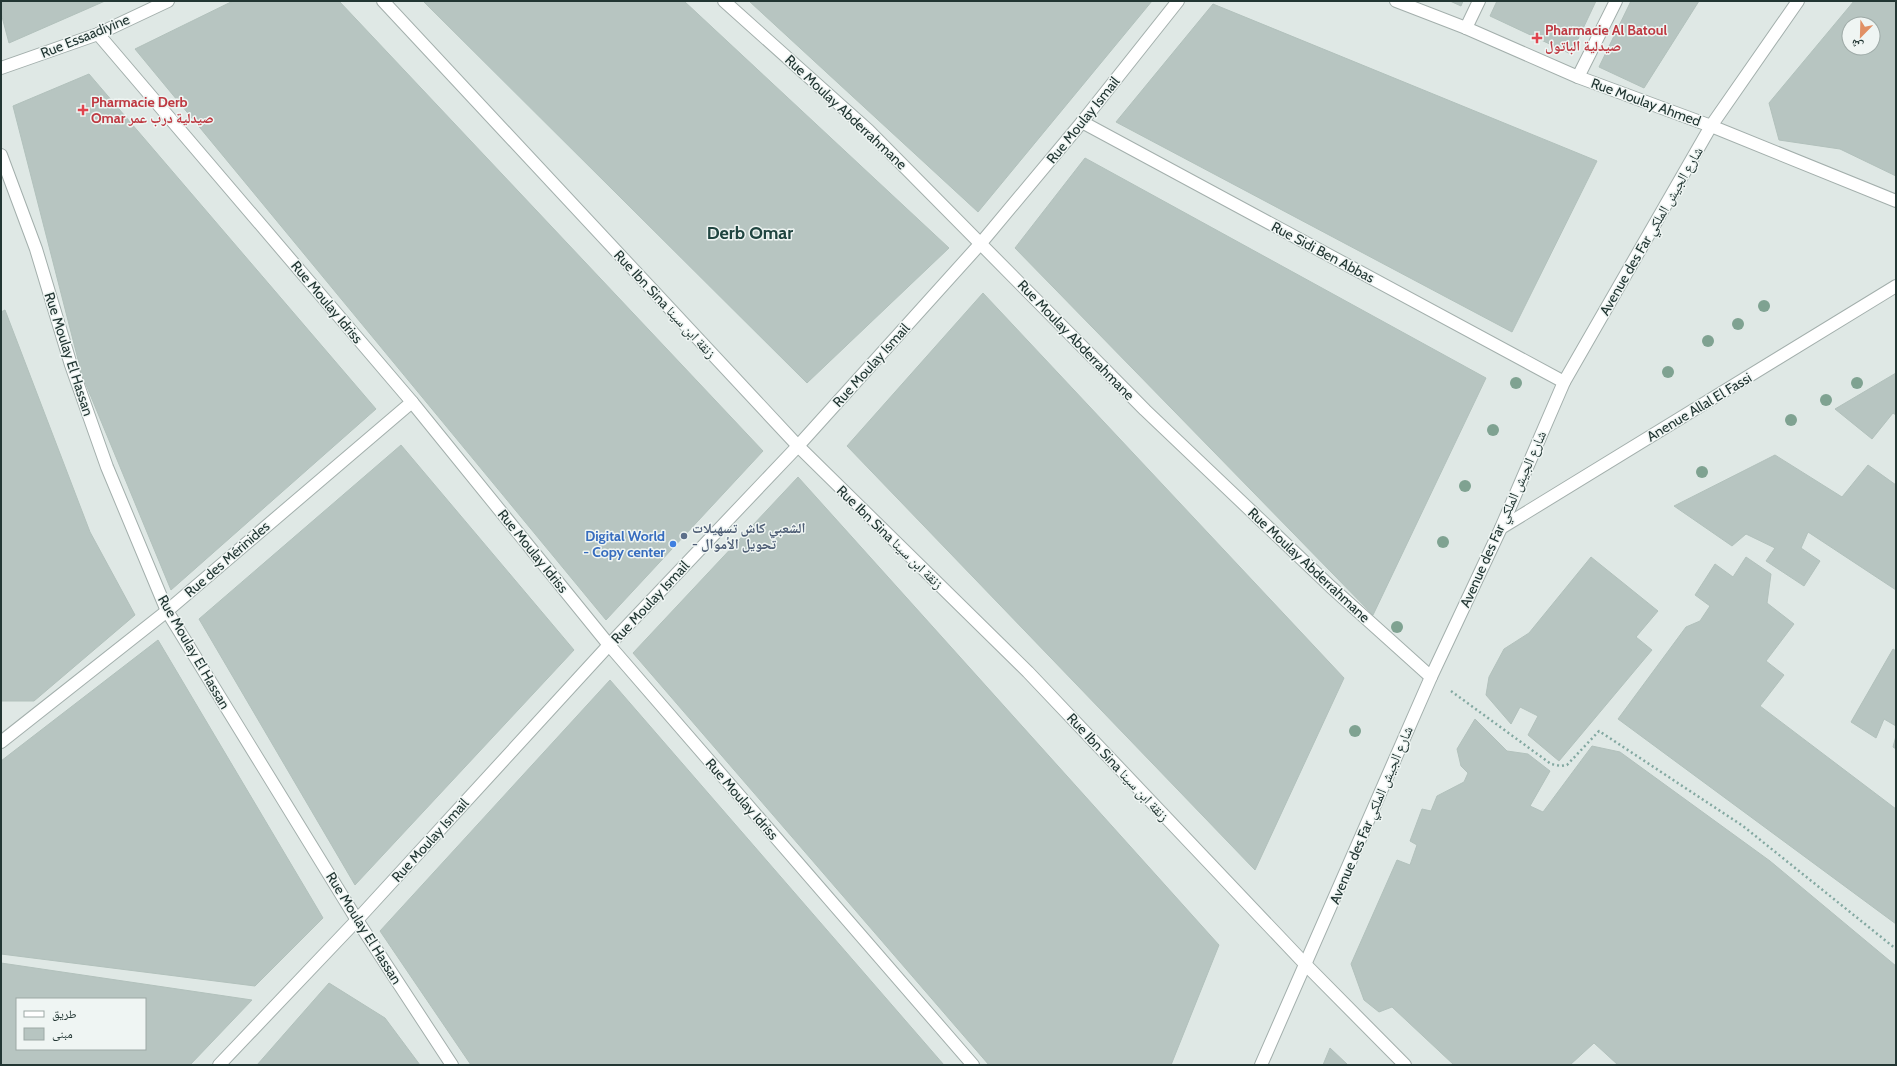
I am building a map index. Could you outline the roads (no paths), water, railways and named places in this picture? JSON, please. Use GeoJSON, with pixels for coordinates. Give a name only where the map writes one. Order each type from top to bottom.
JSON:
{"type":"FeatureCollection","features":[{"type":"Feature","properties":{"kind":"street","name":"Rue Essaadiyine"},"geometry":{"type":"LineString","coordinates":[[1,68],[98,34],[168,1]]}},
{"type":"Feature","properties":{"kind":"street","name":"Rue Ibn Sina زنقة ابن سينا"},"geometry":{"type":"LineString","coordinates":[[383,1],[798,446],[1028,672],[1306,965],[1405,1065]]}},
{"type":"Feature","properties":{"kind":"street","name":"Rue Moulay Abderrahmane"},"geometry":{"type":"LineString","coordinates":[[724,1],[868,130],[1144,410],[1331,587],[1431,677]]}},
{"type":"Feature","properties":{"kind":"street","name":"Rue Moulay Ismail"},"geometry":{"type":"LineString","coordinates":[[219,1065],[358,920],[609,645],[798,446],[981,243],[1082,122],[1178,1]]}},
{"type":"Feature","properties":{"kind":"street","name":"Rue Moulay Ahmed"},"geometry":{"type":"LineString","coordinates":[[1396,1],[1466,28],[1578,77],[1711,126],[1896,201]]}},
{"type":"Feature","properties":{"kind":"street"},"geometry":{"type":"LineString","coordinates":[[1466,28],[1479,1]]}},
{"type":"Feature","properties":{"kind":"street"},"geometry":{"type":"LineString","coordinates":[[1578,77],[1616,1]]}},
{"type":"Feature","properties":{"kind":"street","name":"Avenue des Far شارع الجيش الملكي"},"geometry":{"type":"LineString","coordinates":[[1261,1065],[1431,677],[1501,528],[1564,382],[1711,126],[1798,1]]}},
{"type":"Feature","properties":{"kind":"street","name":"Rue Moulay Idriss"},"geometry":{"type":"LineString","coordinates":[[98,34],[412,402],[609,645],[973,1065]]}},
{"type":"Feature","properties":{"kind":"street","name":"Rue Sidi Ben Abbas"},"geometry":{"type":"LineString","coordinates":[[1082,122],[1564,382]]}},
{"type":"Feature","properties":{"kind":"street","name":"Rue Moulay El Hassan"},"geometry":{"type":"LineString","coordinates":[[1,154],[36,249],[71,365],[107,466],[167,611],[358,920],[452,1065]]}},
{"type":"Feature","properties":{"kind":"street","name":"Anenue Allal El Fassi"},"geometry":{"type":"LineString","coordinates":[[1501,528],[1896,286]]}},
{"type":"Feature","properties":{"kind":"street","name":"Rue des Mérinides"},"geometry":{"type":"LineString","coordinates":[[1,742],[167,611],[412,402]]}},
{"type":"Feature","properties":{"kind":"place","name":"Pharmacie Al Batoul صيدلية الباتول"},"geometry":{"type":"Point","coordinates":[1537,38]}},
{"type":"Feature","properties":{"kind":"place","name":"Pharmacie Derb Omar صيدلية درب عمر"},"geometry":{"type":"Point","coordinates":[83,110]}},
{"type":"Feature","properties":{"kind":"place","name":"الشعبي كاش تسهيلات - تحويل الأموال"},"geometry":{"type":"Point","coordinates":[684,536]}},
{"type":"Feature","properties":{"kind":"place","name":"Digital World - Copy center"},"geometry":{"type":"Point","coordinates":[673,544]}},
{"type":"Feature","properties":{"kind":"district","name":"Derb Omar"},"geometry":{"type":"Point","coordinates":[750,233]}}]}
